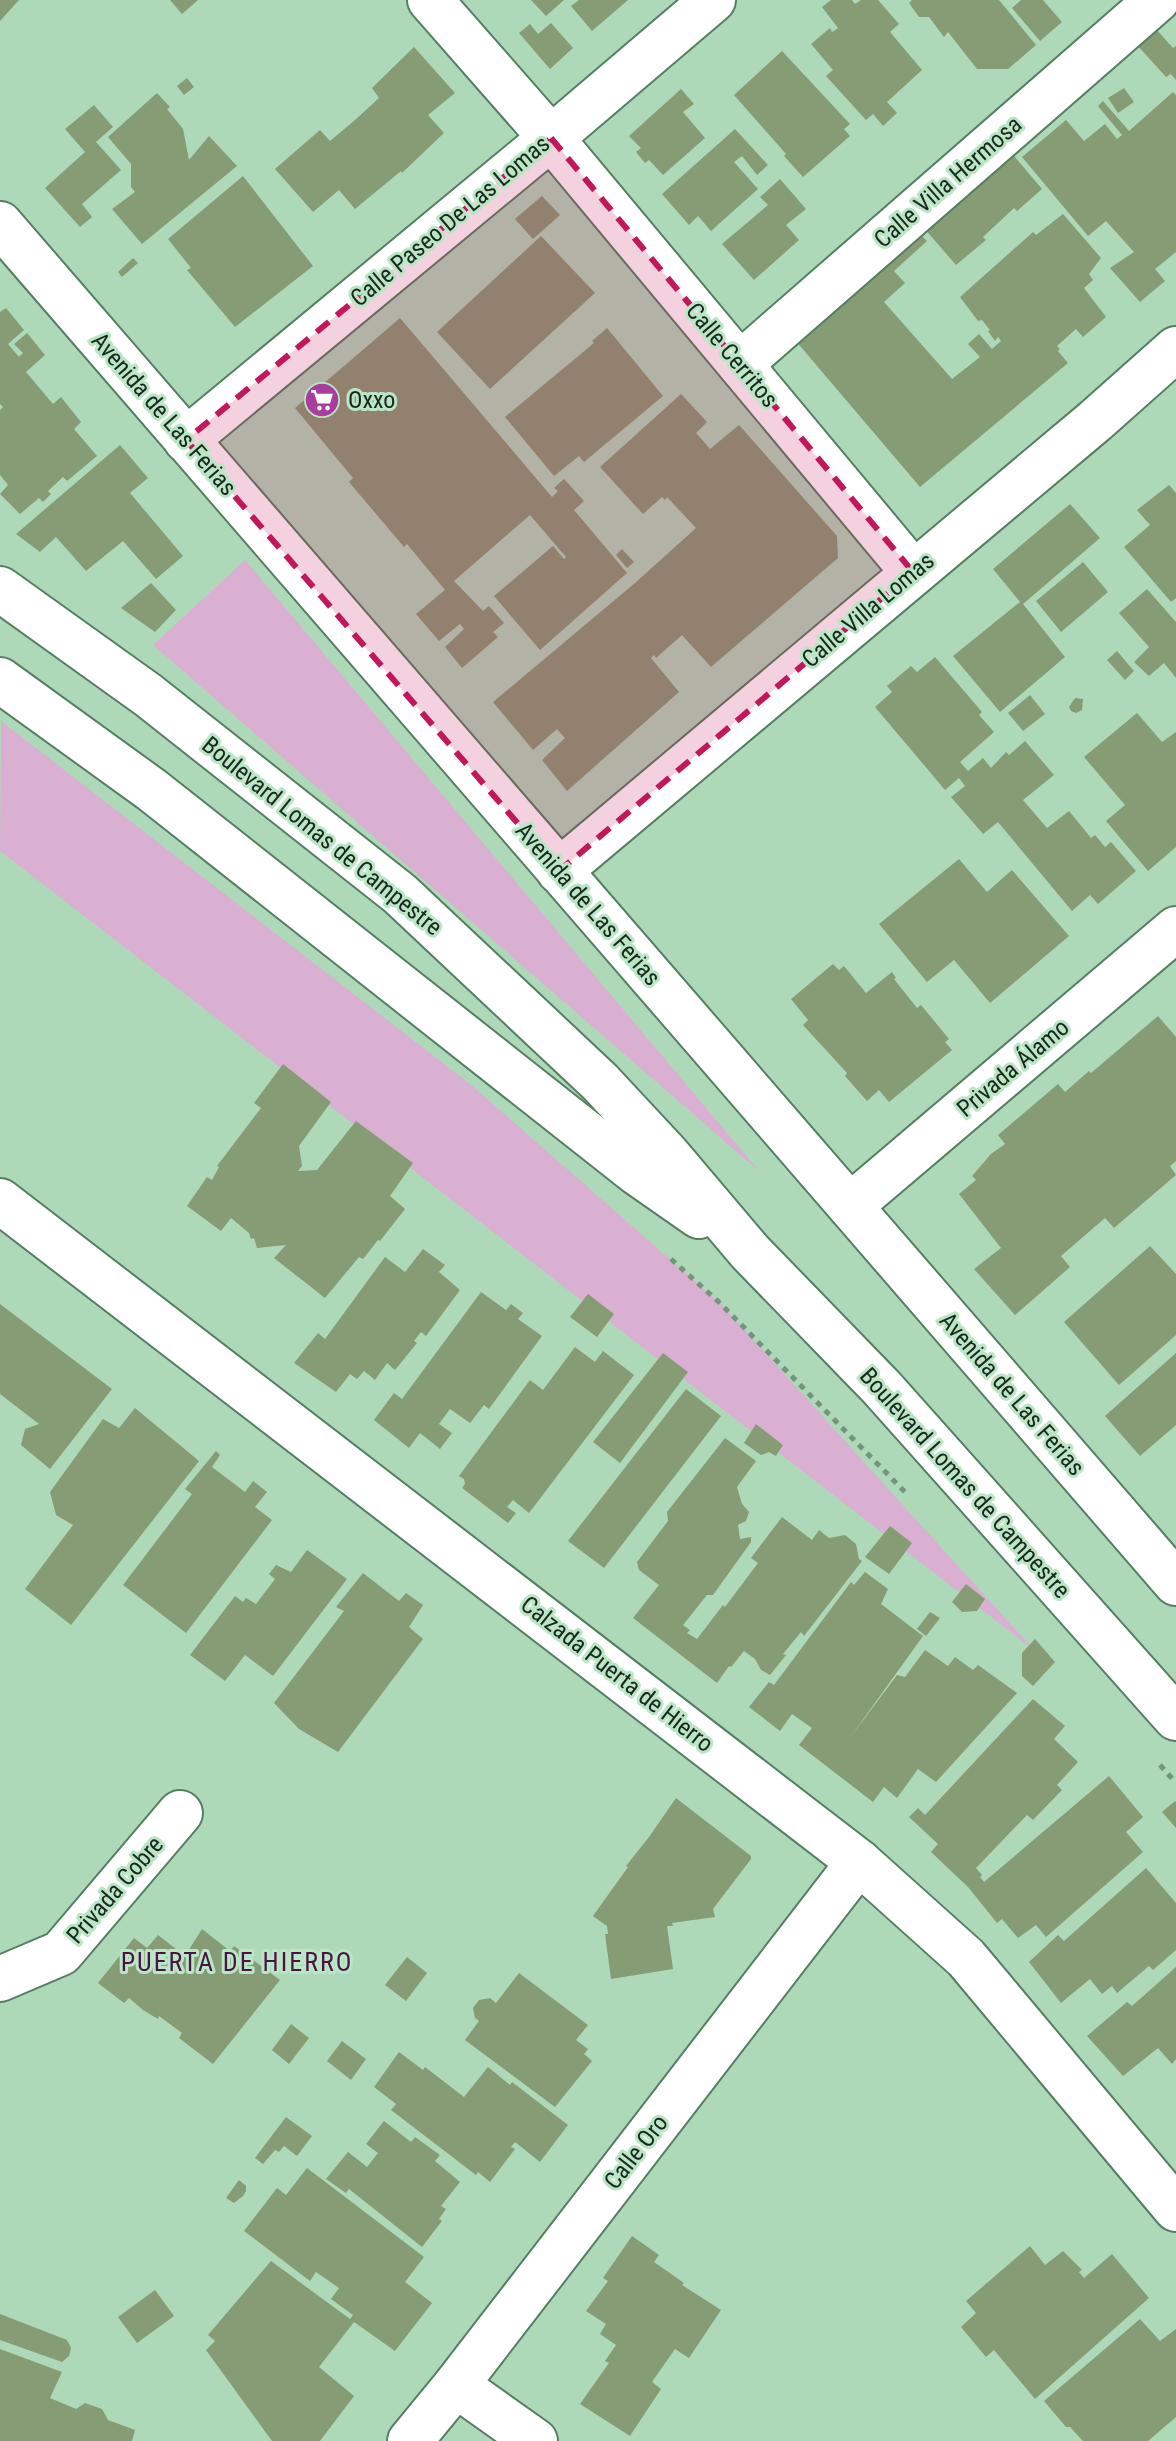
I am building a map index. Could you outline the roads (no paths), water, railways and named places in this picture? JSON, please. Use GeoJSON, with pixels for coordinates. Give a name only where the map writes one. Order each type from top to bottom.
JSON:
{"type":"FeatureCollection","features":[{"type":"Feature","properties":{"kind":"street","name":"Calle Cerritos"},"geometry":{"type":"LineString","coordinates":[[430,0],[551,138],[913,572]]}},
{"type":"Feature","properties":{"kind":"street","name":"Calle Paseo De Las Lomas"},"geometry":{"type":"LineString","coordinates":[[186,440],[713,0]]}},
{"type":"Feature","properties":{"kind":"street","name":"Calle Villa Hermosa"},"geometry":{"type":"LineString","coordinates":[[740,364],[1157,0]]}},
{"type":"Feature","properties":{"kind":"street","name":"Avenida de Las Ferias"},"geometry":{"type":"LineString","coordinates":[[0,224],[1176,1583]]}},
{"type":"Feature","properties":{"kind":"street","name":"Calle Villa Lomas"},"geometry":{"type":"LineString","coordinates":[[559,871],[1095,421],[1176,349]]}},
{"type":"Feature","properties":{"kind":"street","name":"Boulevard Lomas de Campestre"},"geometry":{"type":"LineString","coordinates":[[0,589],[148,695],[400,894],[600,1082],[667,1154],[750,1252],[882,1388],[1176,1718]]}},
{"type":"Feature","properties":{"kind":"street","name":"Boulevard Lomas de Campestre"},"geometry":{"type":"LineString","coordinates":[[0,680],[152,790],[636,1172],[750,1252]]}},
{"type":"Feature","properties":{"kind":"street","name":"Privada Álamo"},"geometry":{"type":"LineString","coordinates":[[850,1206],[1176,929]]}},
{"type":"Feature","properties":{"kind":"street","name":"Calzada Puerta de Hierro"},"geometry":{"type":"LineString","coordinates":[[0,1201],[859,1862],[966,1958],[1176,2209]]}},
{"type":"Feature","properties":{"kind":"street","name":"Privada Cobre"},"geometry":{"type":"LineString","coordinates":[[0,1979],[61,1953],[180,1813]]}},
{"type":"Feature","properties":{"kind":"street","name":"Calle Oro"},"geometry":{"type":"LineString","coordinates":[[410,2441],[859,1862]]}},
{"type":"Feature","properties":{"kind":"street"},"geometry":{"type":"LineString","coordinates":[[456,2385],[535,2441]]}},
{"type":"Feature","properties":{"kind":"place","name":"Oxxo"},"geometry":{"type":"Point","coordinates":[322,400]}},
{"type":"Feature","properties":{"kind":"district","name":"PUERTA DE HIERRO"},"geometry":{"type":"Point","coordinates":[237,1962]}}]}
